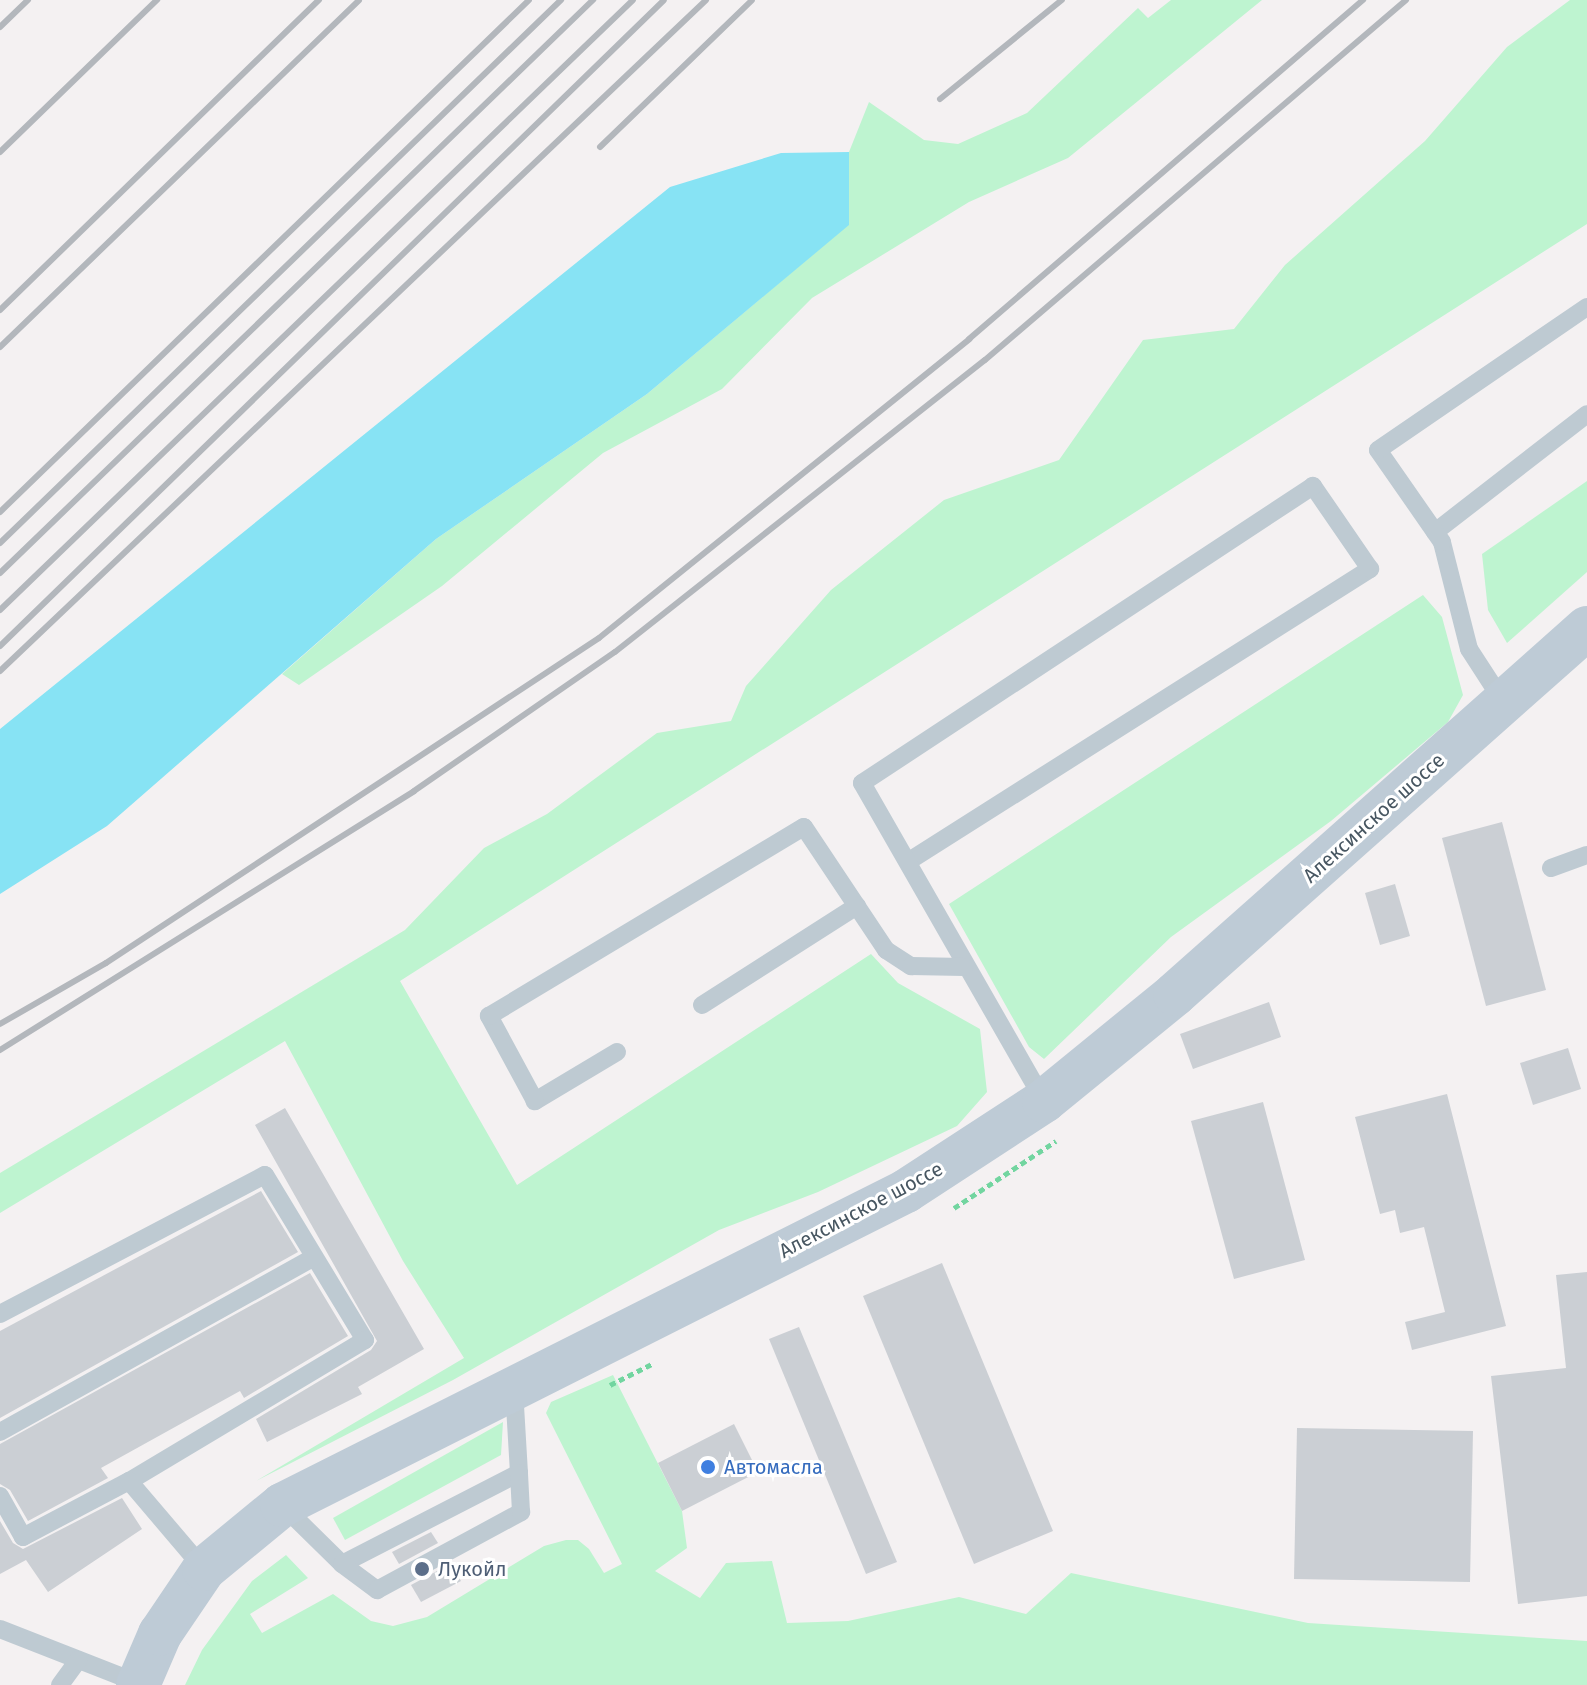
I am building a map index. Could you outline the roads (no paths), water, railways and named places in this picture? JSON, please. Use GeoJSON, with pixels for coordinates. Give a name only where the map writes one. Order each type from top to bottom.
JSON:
{"type":"FeatureCollection","features":[{"type":"Feature","properties":{"kind":"main road","name":"Алексинское шоссе"},"geometry":{"type":"LineString","coordinates":[[138,1684],[160,1634],[204,1569],[282,1505],[906,1191],[1044,1101],[1175,994],[1587,628]]}},
{"type":"Feature","properties":{"kind":"lane"},"geometry":{"type":"LineString","coordinates":[[1504,703],[1469,649],[1435,532],[1378,450],[1587,307]]}},
{"type":"Feature","properties":{"kind":"lane"},"geometry":{"type":"LineString","coordinates":[[1435,532],[1587,414]]}},
{"type":"Feature","properties":{"kind":"lane"},"geometry":{"type":"LineString","coordinates":[[909,861],[1370,569],[1313,486],[862,783],[909,861],[964,967],[1044,1101]]}},
{"type":"Feature","properties":{"kind":"lane"},"geometry":{"type":"LineString","coordinates":[[617,1052],[535,1101],[489,1016],[804,827],[886,950],[911,966],[964,967]]}},
{"type":"Feature","properties":{"kind":"lane"},"geometry":{"type":"LineString","coordinates":[[1551,868],[1587,855]]}},
{"type":"Feature","properties":{"kind":"lane"},"geometry":{"type":"LineString","coordinates":[[702,1005],[857,906]]}},
{"type":"Feature","properties":{"kind":"lane"},"geometry":{"type":"LineString","coordinates":[[0,1314],[265,1175],[365,1340],[129,1481],[23,1537],[0,1496]]}},
{"type":"Feature","properties":{"kind":"lane"},"geometry":{"type":"LineString","coordinates":[[0,1432],[314,1257]]}},
{"type":"Feature","properties":{"kind":"lane"},"geometry":{"type":"LineString","coordinates":[[282,1505],[342,1564],[377,1590],[521,1512],[514,1386]]}},
{"type":"Feature","properties":{"kind":"lane"},"geometry":{"type":"LineString","coordinates":[[342,1564],[519,1473]]}},
{"type":"Feature","properties":{"kind":"lane"},"geometry":{"type":"LineString","coordinates":[[129,1481],[204,1569]]}},
{"type":"Feature","properties":{"kind":"lane"},"geometry":{"type":"LineString","coordinates":[[0,1629],[138,1684]]}},
{"type":"Feature","properties":{"kind":"lane"},"geometry":{"type":"LineString","coordinates":[[60,1685],[78,1660]]}},
{"type":"Feature","properties":{"kind":"water"},"geometry":{"type":"Polygon","coordinates":[[[849,152],[849,225],[647,394],[436,539],[107,826],[0,894],[0,729],[670,187],[781,153],[849,152]]]}},
{"type":"Feature","properties":{"kind":"railway"},"geometry":{"type":"LineString","coordinates":[[0,27],[28,0]]}},
{"type":"Feature","properties":{"kind":"railway"},"geometry":{"type":"LineString","coordinates":[[0,152],[157,0]]}},
{"type":"Feature","properties":{"kind":"railway"},"geometry":{"type":"LineString","coordinates":[[0,310],[319,0]]}},
{"type":"Feature","properties":{"kind":"railway"},"geometry":{"type":"LineString","coordinates":[[0,347],[359,0]]}},
{"type":"Feature","properties":{"kind":"railway"},"geometry":{"type":"LineString","coordinates":[[0,512],[529,0]]}},
{"type":"Feature","properties":{"kind":"railway"},"geometry":{"type":"LineString","coordinates":[[0,543],[561,0]]}},
{"type":"Feature","properties":{"kind":"railway"},"geometry":{"type":"LineString","coordinates":[[0,573],[593,0]]}},
{"type":"Feature","properties":{"kind":"railway"},"geometry":{"type":"LineString","coordinates":[[0,610],[633,0]]}},
{"type":"Feature","properties":{"kind":"railway"},"geometry":{"type":"LineString","coordinates":[[0,646],[664,0]]}},
{"type":"Feature","properties":{"kind":"railway"},"geometry":{"type":"LineString","coordinates":[[0,671],[706,0]]}},
{"type":"Feature","properties":{"kind":"railway"},"geometry":{"type":"LineString","coordinates":[[600,147],[752,0]]}},
{"type":"Feature","properties":{"kind":"railway"},"geometry":{"type":"LineString","coordinates":[[940,99],[1062,0]]}},
{"type":"Feature","properties":{"kind":"railway"},"geometry":{"type":"LineString","coordinates":[[0,1024],[106,963],[599,638],[969,339],[1363,0]]}},
{"type":"Feature","properties":{"kind":"railway"},"geometry":{"type":"LineString","coordinates":[[0,1050],[414,791],[615,652],[985,360],[1406,0]]}},
{"type":"Feature","properties":{"kind":"place","name":"Автомасла"},"geometry":{"type":"Point","coordinates":[708,1467]}},
{"type":"Feature","properties":{"kind":"place","name":"Лукойл"},"geometry":{"type":"Point","coordinates":[422,1569]}}]}
